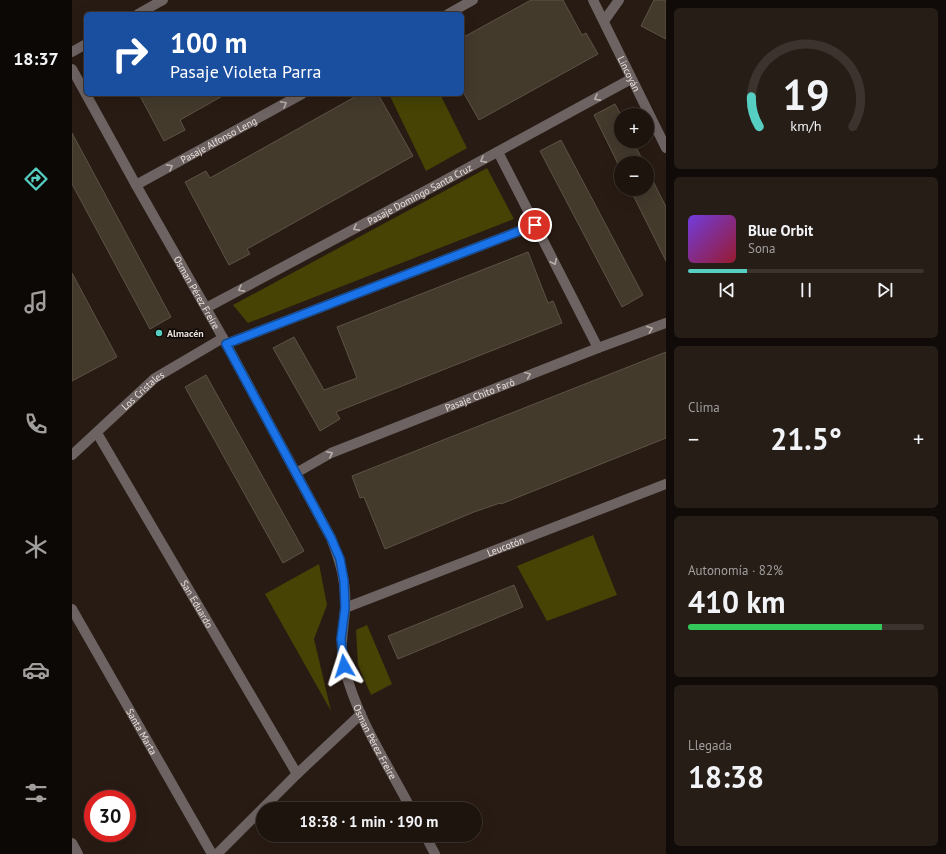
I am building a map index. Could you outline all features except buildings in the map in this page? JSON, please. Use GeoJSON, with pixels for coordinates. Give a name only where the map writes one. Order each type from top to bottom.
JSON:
{"type":"FeatureCollection","features":[{"type":"Feature","properties":{"kind":"street"},"geometry":{"type":"LineString","coordinates":[[142,12],[163,0]]}},
{"type":"Feature","properties":{"kind":"street"},"geometry":{"type":"LineString","coordinates":[[452,12],[473,0]]}},
{"type":"Feature","properties":{"kind":"street","name":"Lincoyán"},"geometry":{"type":"LineString","coordinates":[[593,0],[666,148]]}},
{"type":"Feature","properties":{"kind":"street"},"geometry":{"type":"LineString","coordinates":[[604,21],[619,0]]}},
{"type":"Feature","properties":{"kind":"street"},"geometry":{"type":"LineString","coordinates":[[72,52],[84,45]]}},
{"type":"Feature","properties":{"kind":"street","name":"Osman Pérez Freire"},"geometry":{"type":"LineString","coordinates":[[72,69],[84,91]]}},
{"type":"Feature","properties":{"kind":"street","name":"Pasaje Domingo Santa Cruz"},"geometry":{"type":"LineString","coordinates":[[206,308],[631,79]]}},
{"type":"Feature","properties":{"kind":"street","name":"Osman Pérez Freire"},"geometry":{"type":"LineString","coordinates":[[87,96],[206,308],[331,538],[340,559],[344,581],[345,608],[341,639],[344,666],[361,714],[407,802]]}},
{"type":"Feature","properties":{"kind":"street","name":"Pasaje Alfonso Leng"},"geometry":{"type":"LineString","coordinates":[[136,185],[298,96]]}},
{"type":"Feature","properties":{"kind":"street"},"geometry":{"type":"LineString","coordinates":[[498,152],[598,348]]}},
{"type":"Feature","properties":{"kind":"street","name":"Los Cristales"},"geometry":{"type":"LineString","coordinates":[[72,454],[154,378],[224,341],[535,225]]}},
{"type":"Feature","properties":{"kind":"street","name":"Pasaje Chito Faró"},"geometry":{"type":"LineString","coordinates":[[296,474],[331,453],[598,348],[666,323]]}},
{"type":"Feature","properties":{"kind":"street","name":"San Eduardo"},"geometry":{"type":"LineString","coordinates":[[97,432],[297,774]]}},
{"type":"Feature","properties":{"kind":"street","name":"Leucotón"},"geometry":{"type":"LineString","coordinates":[[345,608],[666,484]]}},
{"type":"Feature","properties":{"kind":"street","name":"Santa Marta"},"geometry":{"type":"LineString","coordinates":[[72,608],[212,854]]}},
{"type":"Feature","properties":{"kind":"street"},"geometry":{"type":"LineString","coordinates":[[217,854],[297,774],[361,714]]}},
{"type":"Feature","properties":{"kind":"street"},"geometry":{"type":"LineString","coordinates":[[429,842],[435,854]]}},
{"type":"Feature","properties":{"kind":"street"},"geometry":{"type":"LineString","coordinates":[[72,843],[78,854]]}},
{"type":"Feature","properties":{"kind":"shaded area"},"geometry":{"type":"Polygon","coordinates":[[[390,96],[441,96],[467,148],[426,171],[390,96]]]}},
{"type":"Feature","properties":{"kind":"shaded area"},"geometry":{"type":"Polygon","coordinates":[[[487,168],[514,219],[248,323],[233,305],[487,168]]]}},
{"type":"Feature","properties":{"kind":"shaded area"},"geometry":{"type":"Polygon","coordinates":[[[593,535],[617,595],[547,621],[517,566],[593,535]]]}},
{"type":"Feature","properties":{"kind":"shaded area"},"geometry":{"type":"Polygon","coordinates":[[[319,564],[327,605],[314,639],[331,711],[265,594],[319,564]]]}},
{"type":"Feature","properties":{"kind":"shaded area"},"geometry":{"type":"Polygon","coordinates":[[[367,625],[392,684],[371,695],[358,665],[356,630],[367,625]]]}},
{"type":"Feature","properties":{"kind":"place","name":"Almacén"},"geometry":{"type":"Point","coordinates":[159,333]}},
{"type":"Feature","properties":{"kind":"route"},"geometry":{"type":"LineString","coordinates":[[344,666],[341,639],[345,608],[344,581],[340,559],[331,538],[226,344],[535,225]]}}]}
